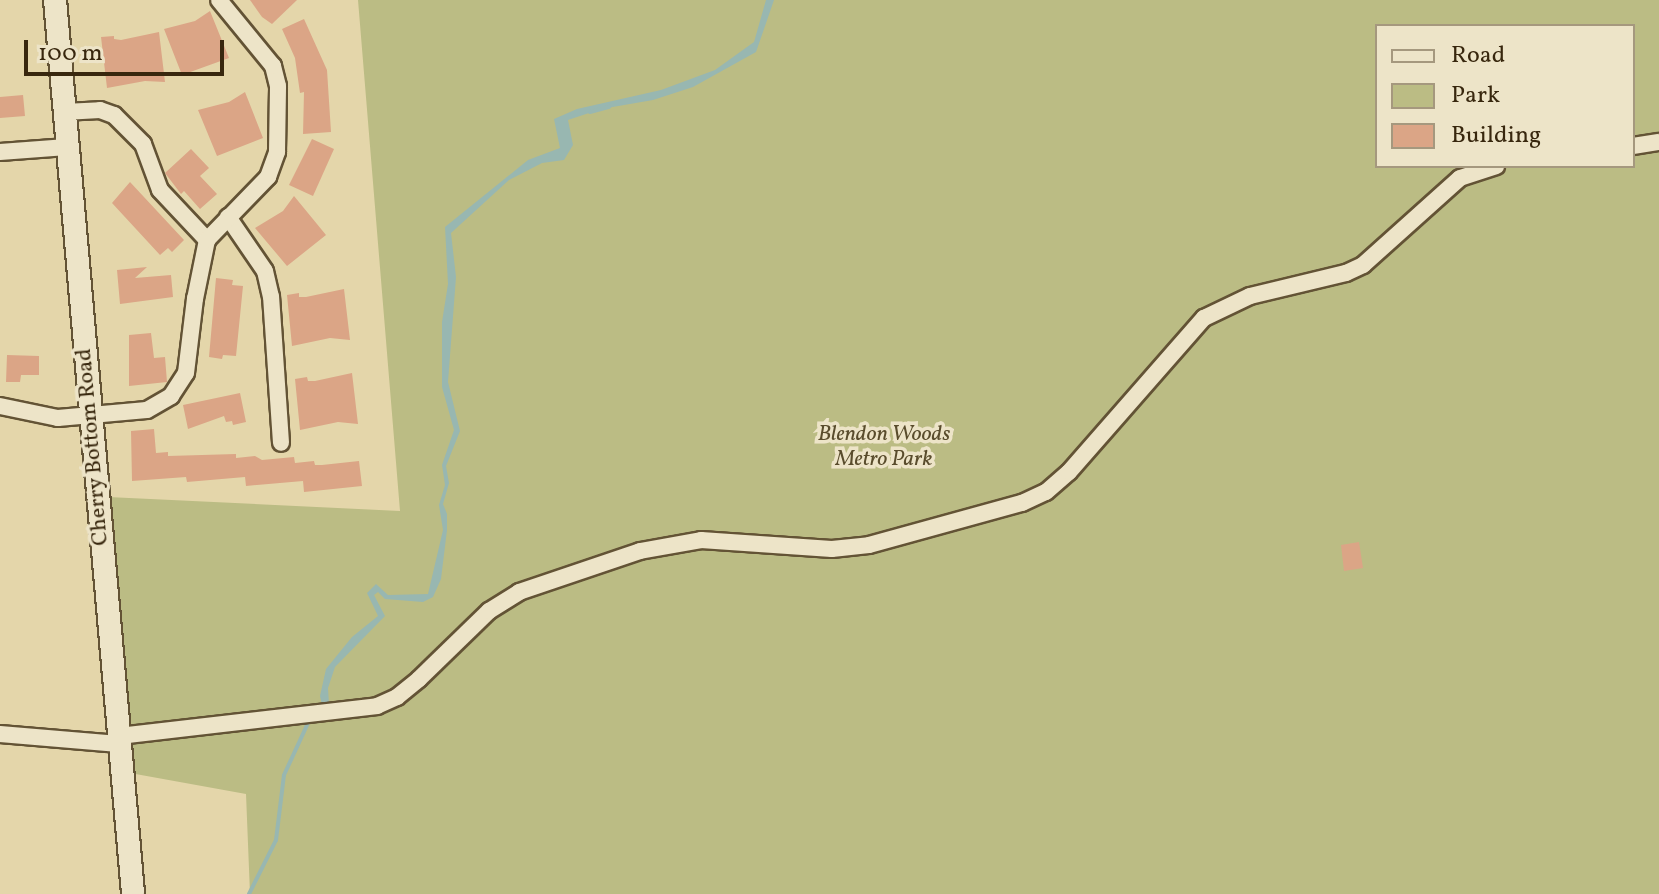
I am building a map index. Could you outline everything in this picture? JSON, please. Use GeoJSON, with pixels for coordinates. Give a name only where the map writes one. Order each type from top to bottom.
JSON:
{"type":"FeatureCollection","features":[{"type":"Feature","properties":{"kind":"main road","name":"Cherry Bottom Road"},"geometry":{"type":"LineString","coordinates":[[55,0],[133,894]]}},
{"type":"Feature","properties":{"kind":"street"},"geometry":{"type":"LineString","coordinates":[[0,406],[58,418],[147,410],[171,396],[186,373],[195,299],[207,240],[268,177],[277,152],[278,86],[268,57],[219,0]]}},
{"type":"Feature","properties":{"kind":"street"},"geometry":{"type":"LineString","coordinates":[[64,112],[100,110],[114,115],[143,144],[160,190],[207,240]]}},
{"type":"Feature","properties":{"kind":"street"},"geometry":{"type":"LineString","coordinates":[[1635,146],[1659,142]]}},
{"type":"Feature","properties":{"kind":"street"},"geometry":{"type":"LineString","coordinates":[[0,152],[67,147]]}},
{"type":"Feature","properties":{"kind":"street"},"geometry":{"type":"LineString","coordinates":[[0,734],[119,740],[377,706],[397,697],[489,611],[519,592],[640,551],[701,540],[819,548],[869,545],[907,538],[1022,503],[1046,492],[1069,472],[1204,318],[1250,296],[1346,273],[1363,265],[1460,178],[1490,168]]}},
{"type":"Feature","properties":{"kind":"street"},"geometry":{"type":"LineString","coordinates":[[228,217],[265,271],[271,296],[281,443]]}},
{"type":"Feature","properties":{"kind":"green space","name":"Blendon Woods Metro Park"},"geometry":{"type":"Polygon","coordinates":[[[358,0],[1659,0],[1659,894],[250,894],[246,794],[130,773],[108,497],[400,511],[358,0]]]}},
{"type":"Feature","properties":{"kind":"water"},"geometry":{"type":"Polygon","coordinates":[[[766,0],[774,0],[756,52],[693,87],[568,120],[573,145],[564,160],[542,163],[509,180],[451,233],[456,277],[448,382],[460,431],[446,466],[449,483],[443,504],[447,514],[447,530],[441,579],[433,597],[423,602],[385,599],[378,592],[374,595],[385,616],[335,667],[328,688],[329,704],[322,705],[320,696],[326,669],[352,637],[378,616],[367,593],[376,584],[388,595],[428,594],[443,530],[439,505],[445,485],[442,465],[454,430],[442,387],[442,322],[448,284],[445,227],[528,160],[560,148],[554,119],[577,109],[661,90],[715,70],[754,42],[766,0]]]}},
{"type":"Feature","properties":{"kind":"building"},"geometry":{"type":"Polygon","coordinates":[[[250,0],[297,0],[272,24],[262,17],[250,0]]]}},
{"type":"Feature","properties":{"kind":"building"},"geometry":{"type":"Polygon","coordinates":[[[210,11],[229,58],[182,75],[164,29],[195,21],[210,11]]]}},
{"type":"Feature","properties":{"kind":"building"},"geometry":{"type":"Polygon","coordinates":[[[304,19],[327,70],[331,132],[303,134],[304,92],[300,93],[295,58],[282,29],[304,19]]]}},
{"type":"Feature","properties":{"kind":"building"},"geometry":{"type":"Polygon","coordinates":[[[159,32],[165,82],[145,81],[107,88],[101,37],[114,36],[114,39],[121,40],[159,32]]]}},
{"type":"Feature","properties":{"kind":"building"},"geometry":{"type":"Polygon","coordinates":[[[245,92],[263,138],[217,156],[198,110],[229,102],[245,92]]]}},
{"type":"Feature","properties":{"kind":"building"},"geometry":{"type":"Polygon","coordinates":[[[23,95],[25,116],[0,118],[0,97],[23,95]]]}},
{"type":"Feature","properties":{"kind":"building"},"geometry":{"type":"Polygon","coordinates":[[[312,139],[334,149],[313,196],[289,185],[312,139]]]}},
{"type":"Feature","properties":{"kind":"building"},"geometry":{"type":"Polygon","coordinates":[[[191,149],[209,168],[200,176],[217,194],[200,209],[184,191],[181,194],[165,173],[191,149]]]}},
{"type":"Feature","properties":{"kind":"building"},"geometry":{"type":"Polygon","coordinates":[[[130,182],[184,240],[172,252],[168,248],[160,255],[112,203],[130,182]]]}},
{"type":"Feature","properties":{"kind":"building"},"geometry":{"type":"Polygon","coordinates":[[[294,196],[326,235],[287,266],[255,228],[283,211],[294,196]]]}},
{"type":"Feature","properties":{"kind":"building"},"geometry":{"type":"Polygon","coordinates":[[[147,267],[135,278],[171,275],[173,297],[120,304],[117,270],[147,267]]]}},
{"type":"Feature","properties":{"kind":"building"},"geometry":{"type":"Polygon","coordinates":[[[216,278],[233,280],[232,285],[243,286],[236,356],[223,355],[222,359],[209,357],[216,278]]]}},
{"type":"Feature","properties":{"kind":"building"},"geometry":{"type":"Polygon","coordinates":[[[344,289],[350,340],[330,338],[292,346],[287,295],[299,293],[299,297],[306,297],[344,289]]]}},
{"type":"Feature","properties":{"kind":"building"},"geometry":{"type":"Polygon","coordinates":[[[151,333],[154,358],[165,357],[167,382],[129,386],[129,335],[151,333]]]}},
{"type":"Feature","properties":{"kind":"building"},"geometry":{"type":"Polygon","coordinates":[[[7,355],[39,356],[39,375],[21,375],[20,382],[6,382],[7,355]]]}},
{"type":"Feature","properties":{"kind":"building"},"geometry":{"type":"Polygon","coordinates":[[[352,373],[358,424],[338,422],[300,430],[295,379],[307,377],[308,381],[315,381],[352,373]]]}},
{"type":"Feature","properties":{"kind":"building"},"geometry":{"type":"Polygon","coordinates":[[[240,393],[246,422],[233,425],[232,421],[226,422],[224,416],[188,429],[183,405],[240,393]]]}},
{"type":"Feature","properties":{"kind":"building"},"geometry":{"type":"Polygon","coordinates":[[[154,429],[156,453],[168,452],[168,456],[236,454],[236,458],[255,456],[262,460],[294,457],[295,463],[314,461],[315,465],[359,461],[362,486],[304,492],[303,481],[246,486],[245,477],[187,482],[186,477],[132,481],[131,431],[154,429]]]}},
{"type":"Feature","properties":{"kind":"building"},"geometry":{"type":"Polygon","coordinates":[[[1359,542],[1363,568],[1344,571],[1341,545],[1359,542]]]}},
{"type":"Feature","properties":{"kind":"waterway"},"geometry":{"type":"LineString","coordinates":[[590,112],[609,107]]}},
{"type":"Feature","properties":{"kind":"waterway"},"geometry":{"type":"LineString","coordinates":[[249,894],[276,840],[284,775],[308,723]]}}]}
